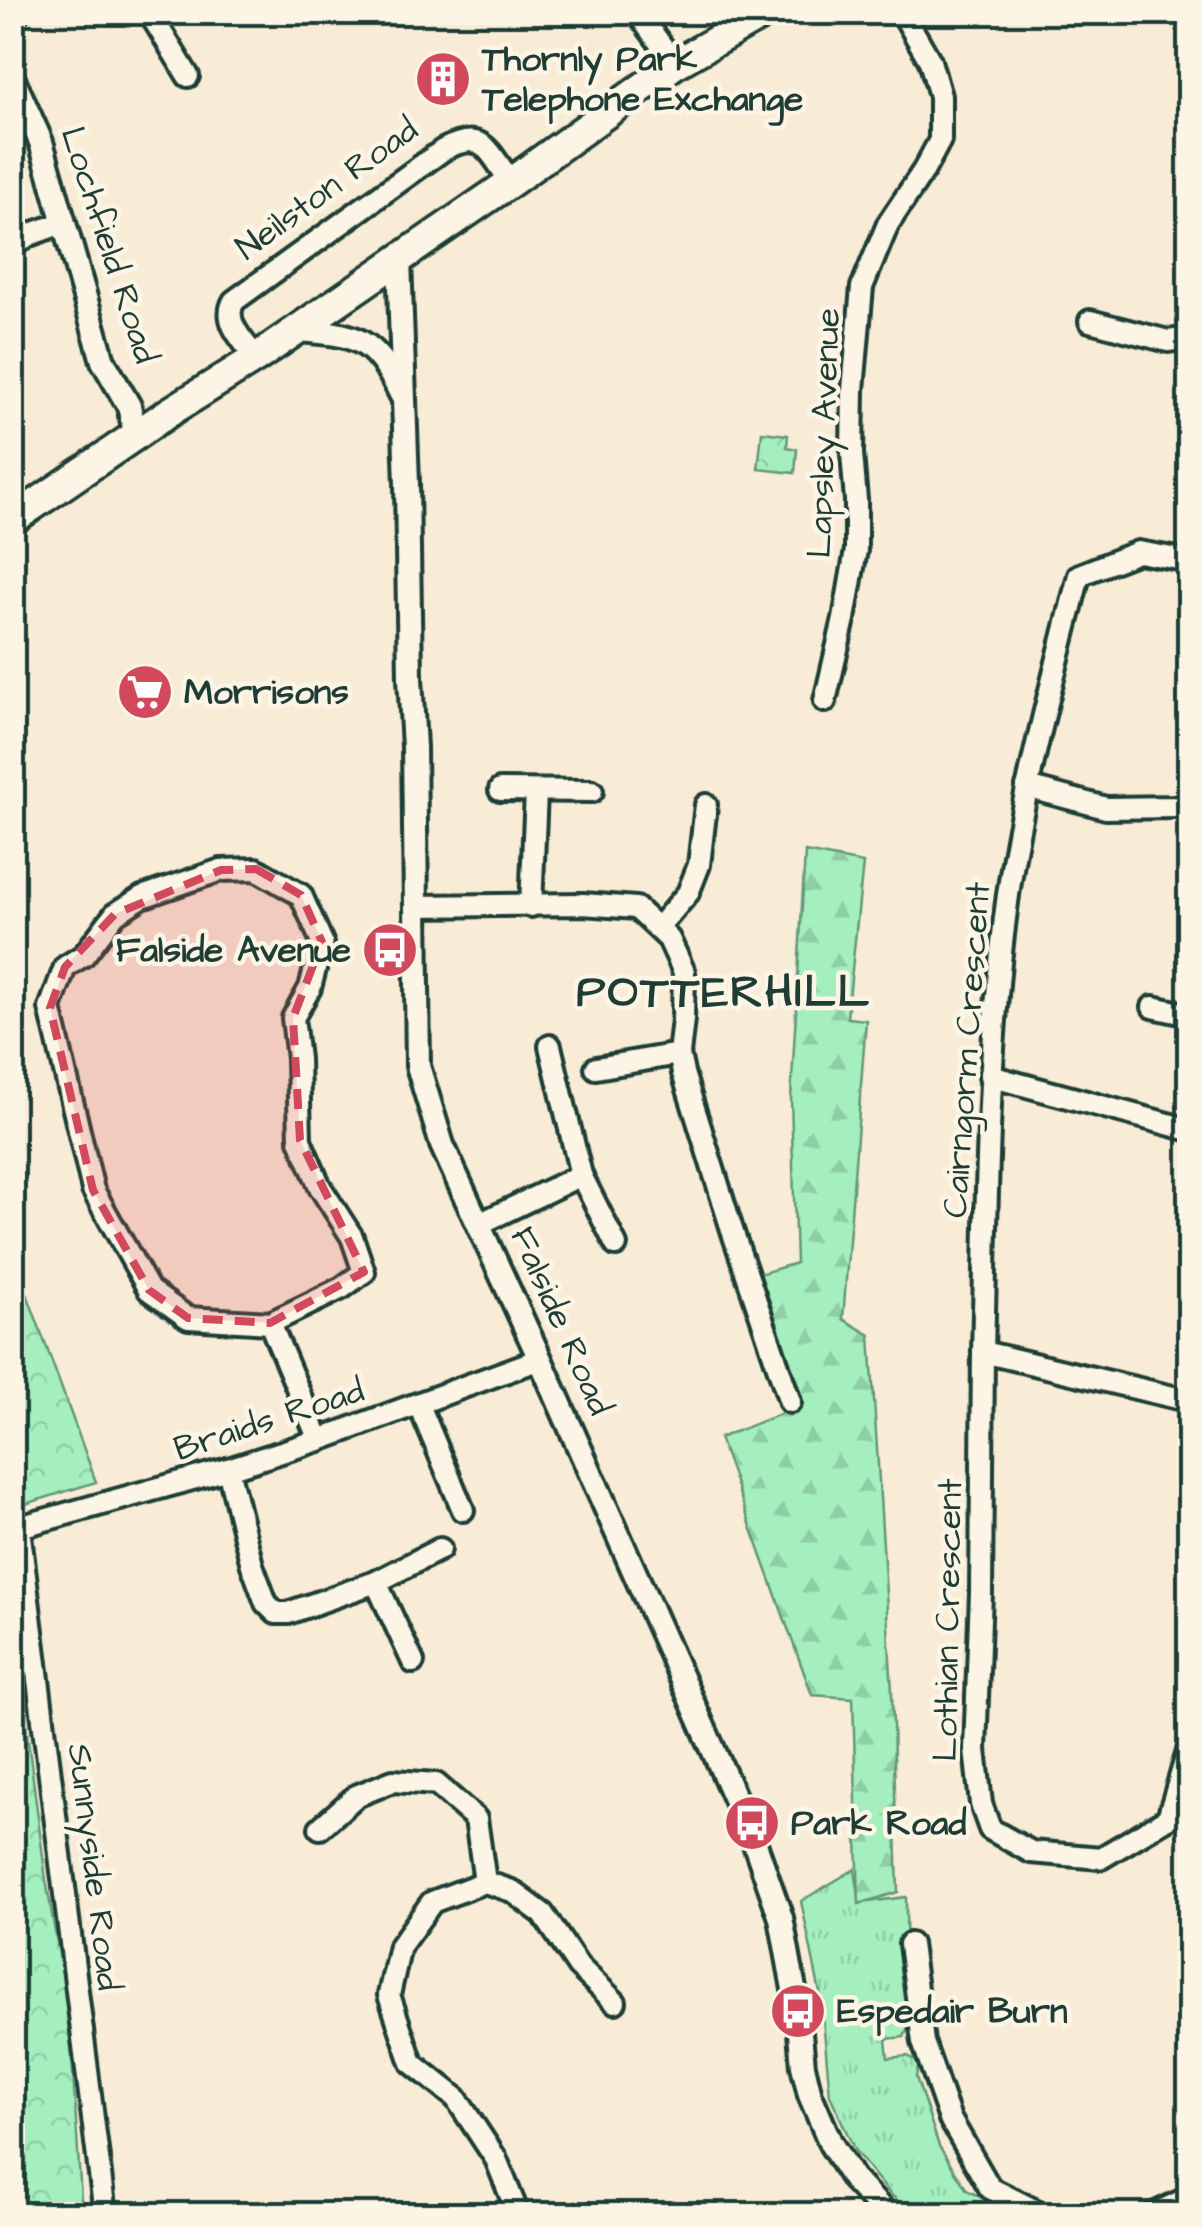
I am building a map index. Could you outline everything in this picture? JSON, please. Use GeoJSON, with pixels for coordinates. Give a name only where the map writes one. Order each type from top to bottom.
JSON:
{"type":"FeatureCollection","features":[{"type":"Feature","properties":{"kind":"main road"},"geometry":{"type":"LineString","coordinates":[[12,520],[399,260],[675,64],[767,12]]}},
{"type":"Feature","properties":{"kind":"street"},"geometry":{"type":"LineString","coordinates":[[149,12],[188,76]]}},
{"type":"Feature","properties":{"kind":"street"},"geometry":{"type":"LineString","coordinates":[[637,12],[675,64]]}},
{"type":"Feature","properties":{"kind":"street","name":"Lapsley Avenue"},"geometry":{"type":"LineString","coordinates":[[826,702],[856,550],[852,454],[862,287],[888,224],[940,140],[940,96],[930,61],[902,12]]}},
{"type":"Feature","properties":{"kind":"street","name":"Lochfield Road"},"geometry":{"type":"LineString","coordinates":[[12,77],[40,142],[103,361],[129,406],[136,436]]}},
{"type":"Feature","properties":{"kind":"street","name":"Neilston Road"},"geometry":{"type":"LineString","coordinates":[[256,358],[230,321],[228,311],[234,302],[443,150],[460,141],[481,142],[511,182]]}},
{"type":"Feature","properties":{"kind":"street"},"geometry":{"type":"LineString","coordinates":[[12,246],[29,234],[62,223]]}},
{"type":"Feature","properties":{"kind":"street","name":"Falside Road"},"geometry":{"type":"LineString","coordinates":[[399,260],[414,748],[418,1066],[442,1145],[755,1844],[781,1918],[810,2095],[831,2144],[853,2179],[886,2214]]}},
{"type":"Feature","properties":{"kind":"street"},"geometry":{"type":"LineString","coordinates":[[1090,321],[1168,340],[1190,338]]}},
{"type":"Feature","properties":{"kind":"street","name":"Falside Road"},"geometry":{"type":"LineString","coordinates":[[296,330],[337,333],[368,345],[389,368],[404,402]]}},
{"type":"Feature","properties":{"kind":"street","name":"Cairngorm Crescent"},"geometry":{"type":"LineString","coordinates":[[983,1352],[990,1076],[1005,916],[1027,787],[1079,575],[1138,552],[1190,561]]}},
{"type":"Feature","properties":{"kind":"street"},"geometry":{"type":"LineString","coordinates":[[1027,787],[1106,808],[1178,807],[1190,803]]}},
{"type":"Feature","properties":{"kind":"street"},"geometry":{"type":"LineString","coordinates":[[500,790],[592,792]]}},
{"type":"Feature","properties":{"kind":"street"},"geometry":{"type":"LineString","coordinates":[[531,906],[536,792]]}},
{"type":"Feature","properties":{"kind":"street"},"geometry":{"type":"LineString","coordinates":[[658,928],[688,894],[699,865],[706,806]]}},
{"type":"Feature","properties":{"kind":"street"},"geometry":{"type":"LineString","coordinates":[[256,869],[301,895],[322,942],[310,988],[293,1018],[300,1140],[320,1187],[352,1237],[364,1272],[342,1288],[270,1323],[188,1318],[149,1290],[92,1190],[50,1008],[65,967],[84,955],[115,914],[142,896],[221,870],[256,869]]}},
{"type":"Feature","properties":{"kind":"street"},"geometry":{"type":"LineString","coordinates":[[415,906],[583,904],[636,908],[670,939],[684,972],[679,1054],[733,1234],[790,1402]]}},
{"type":"Feature","properties":{"kind":"street"},"geometry":{"type":"LineString","coordinates":[[1153,1008],[1190,1015]]}},
{"type":"Feature","properties":{"kind":"street"},"geometry":{"type":"LineString","coordinates":[[550,1046],[582,1175],[616,1245]]}},
{"type":"Feature","properties":{"kind":"street"},"geometry":{"type":"LineString","coordinates":[[596,1068],[679,1054]]}},
{"type":"Feature","properties":{"kind":"street"},"geometry":{"type":"LineString","coordinates":[[990,1076],[1190,1130]]}},
{"type":"Feature","properties":{"kind":"street"},"geometry":{"type":"LineString","coordinates":[[479,1224],[582,1175]]}},
{"type":"Feature","properties":{"kind":"street"},"geometry":{"type":"LineString","coordinates":[[270,1323],[319,1440]]}},
{"type":"Feature","properties":{"kind":"street"},"geometry":{"type":"LineString","coordinates":[[983,1352],[1190,1400]]}},
{"type":"Feature","properties":{"kind":"street","name":"Lothian Crescent"},"geometry":{"type":"LineString","coordinates":[[983,1352],[982,1593],[976,1749],[981,1804],[990,1829],[1031,1852],[1101,1858],[1168,1818],[1190,1745]]}},
{"type":"Feature","properties":{"kind":"street","name":"Braids Road"},"geometry":{"type":"LineString","coordinates":[[16,1529],[319,1440],[540,1359]]}},
{"type":"Feature","properties":{"kind":"street"},"geometry":{"type":"LineString","coordinates":[[419,1405],[464,1510]]}},
{"type":"Feature","properties":{"kind":"street"},"geometry":{"type":"LineString","coordinates":[[228,1469],[252,1564],[266,1603],[276,1613],[288,1613],[376,1582],[440,1550]]}},
{"type":"Feature","properties":{"kind":"street","name":"Sunnyside Road"},"geometry":{"type":"LineString","coordinates":[[16,1529],[104,2214]]}},
{"type":"Feature","properties":{"kind":"street"},"geometry":{"type":"LineString","coordinates":[[376,1582],[413,1662]]}},
{"type":"Feature","properties":{"kind":"street"},"geometry":{"type":"LineString","coordinates":[[320,1828],[356,1796],[393,1780],[436,1784],[476,1819],[485,1882]]}},
{"type":"Feature","properties":{"kind":"street"},"geometry":{"type":"LineString","coordinates":[[518,2214],[496,2159],[456,2098],[412,2063],[390,1994],[400,1946],[432,1902],[485,1882],[512,1891],[543,1914],[578,1966],[615,2002]]}},
{"type":"Feature","properties":{"kind":"street"},"geometry":{"type":"LineString","coordinates":[[910,1944],[923,2042],[950,2119],[990,2188],[1042,2214]]}},
{"type":"Feature","properties":{"kind":"street"},"geometry":{"type":"LineString","coordinates":[[1154,2214],[1190,2197]]}},
{"type":"Feature","properties":{"kind":"highlighted area"},"geometry":{"type":"Polygon","coordinates":[[[256,869],[301,895],[322,942],[293,1018],[300,1140],[364,1272],[270,1323],[188,1318],[149,1290],[93,1190],[50,1008],[65,967],[115,914],[221,870],[256,869]]]}},
{"type":"Feature","properties":{"kind":"green space"},"geometry":{"type":"Polygon","coordinates":[[[762,432],[788,435],[787,447],[797,449],[795,473],[758,469],[762,432]]]}},
{"type":"Feature","properties":{"kind":"green space"},"geometry":{"type":"Polygon","coordinates":[[[805,852],[863,863],[847,1018],[866,1020],[843,1319],[870,1335],[892,1691],[898,1892],[859,1904],[853,1698],[812,1695],[719,1438],[798,1407],[759,1274],[796,1263],[791,1099],[805,852]]]}},
{"type":"Feature","properties":{"kind":"green space"},"geometry":{"type":"Polygon","coordinates":[[[12,1253],[96,1482],[13,1508],[12,1508],[12,1253]]]}},
{"type":"Feature","properties":{"kind":"green space"},"geometry":{"type":"Polygon","coordinates":[[[12,1616],[46,1880],[69,2012],[82,2214],[13,2214],[12,1616]]]}},
{"type":"Feature","properties":{"kind":"green space"},"geometry":{"type":"Polygon","coordinates":[[[855,1869],[860,1903],[906,1897],[907,2030],[904,2037],[886,2039],[888,2058],[908,2056],[919,2063],[916,2077],[939,2146],[967,2190],[1015,2214],[914,2214],[890,2194],[855,2151],[830,2095],[821,1998],[801,1901],[855,1869]]]}},
{"type":"Feature","properties":{"kind":"place","name":"Thornly Park Telephone Exchange"},"geometry":{"type":"Point","coordinates":[443,79]}},
{"type":"Feature","properties":{"kind":"place","name":"Morrisons"},"geometry":{"type":"Point","coordinates":[145,692]}},
{"type":"Feature","properties":{"kind":"place","name":"Falside Avenue"},"geometry":{"type":"Point","coordinates":[390,950]}},
{"type":"Feature","properties":{"kind":"place","name":"Park Road"},"geometry":{"type":"Point","coordinates":[752,1823]}},
{"type":"Feature","properties":{"kind":"place","name":"Espedair Burn"},"geometry":{"type":"Point","coordinates":[798,2011]}},
{"type":"Feature","properties":{"kind":"district","name":"POTTERHILL"},"geometry":{"type":"Point","coordinates":[724,993]}}]}
